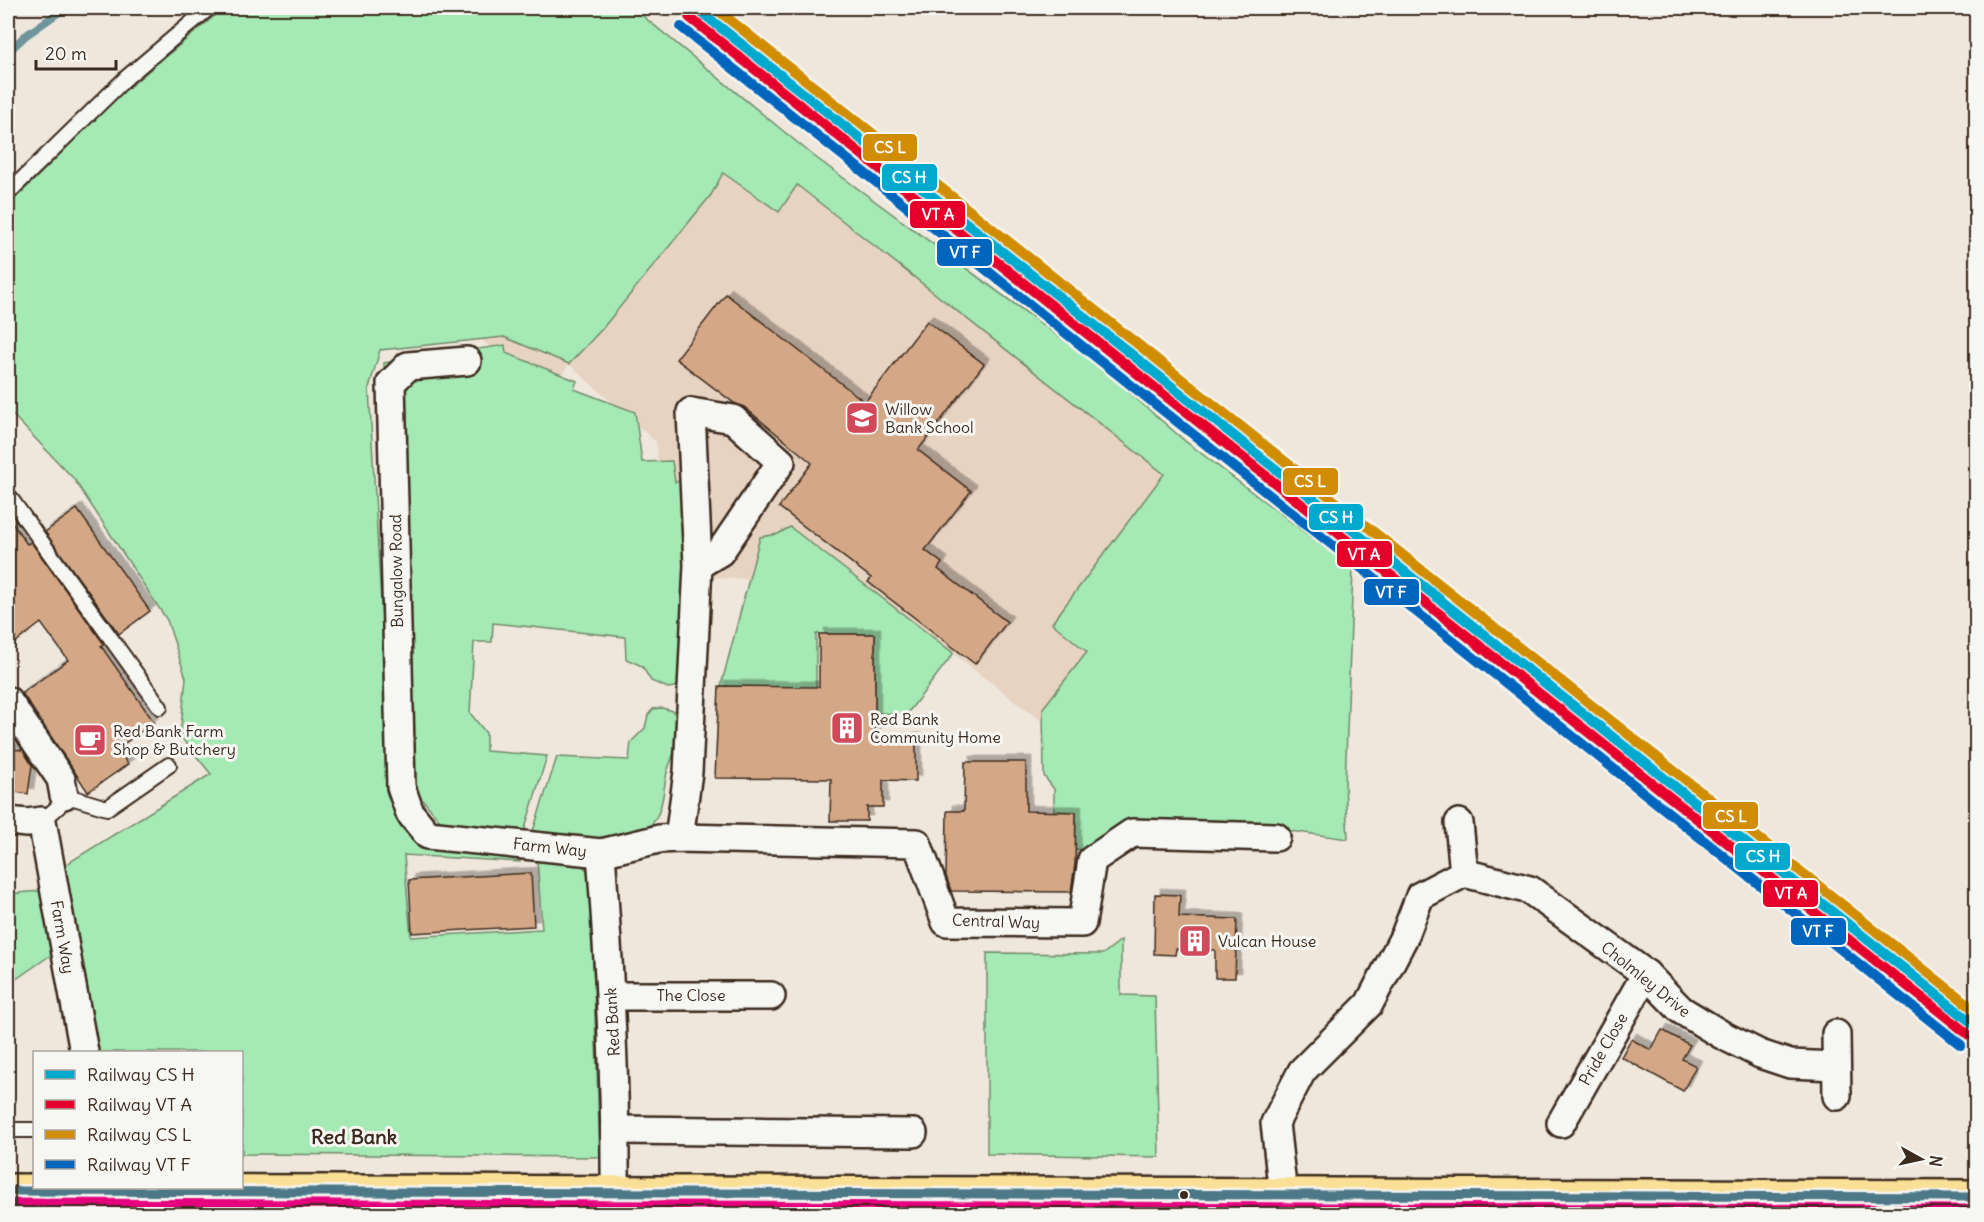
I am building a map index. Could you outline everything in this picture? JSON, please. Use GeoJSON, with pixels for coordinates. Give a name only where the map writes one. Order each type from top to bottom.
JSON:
{"type":"FeatureCollection","features":[{"type":"Feature","properties":{"kind":"main road"},"geometry":{"type":"LineString","coordinates":[[8,1191],[1977,1197]]}},
{"type":"Feature","properties":{"kind":"street","name":"Bungalow Road"},"geometry":{"type":"LineString","coordinates":[[428,835],[410,813],[401,787],[391,383],[408,366],[468,361]]}},
{"type":"Feature","properties":{"kind":"street"},"geometry":{"type":"LineString","coordinates":[[679,838],[688,772],[698,565],[691,412],[733,419],[781,462],[720,552],[698,565]]}},
{"type":"Feature","properties":{"kind":"street"},"geometry":{"type":"LineString","coordinates":[[8,701],[61,779],[64,795]]}},
{"type":"Feature","properties":{"kind":"street"},"geometry":{"type":"LineString","coordinates":[[8,821],[27,823],[42,821]]}},
{"type":"Feature","properties":{"kind":"street","name":"Farm Way"},"geometry":{"type":"LineString","coordinates":[[42,821],[84,1051]]}},
{"type":"Feature","properties":{"kind":"street"},"geometry":{"type":"LineString","coordinates":[[1283,1195],[1275,1122],[1302,1071],[1369,1004],[1404,935],[1420,896],[1464,873],[1459,823]]}},
{"type":"Feature","properties":{"kind":"street","name":"Central Way"},"geometry":{"type":"LineString","coordinates":[[601,853],[659,839],[679,838],[917,843],[946,922],[1082,923],[1092,860],[1132,832],[1276,837]]}},
{"type":"Feature","properties":{"kind":"street","name":"Farm Way"},"geometry":{"type":"LineString","coordinates":[[428,835],[601,853]]}},
{"type":"Feature","properties":{"kind":"street","name":"Red Bank"},"geometry":{"type":"LineString","coordinates":[[601,853],[611,996],[616,1130],[615,1192]]}},
{"type":"Feature","properties":{"kind":"street","name":"Cholmley Drive"},"geometry":{"type":"LineString","coordinates":[[1464,873],[1530,890],[1646,974],[1681,1010],[1760,1054],[1790,1064],[1836,1066]]}},
{"type":"Feature","properties":{"kind":"street","name":"Pride Close"},"geometry":{"type":"LineString","coordinates":[[1561,1123],[1646,974]]}},
{"type":"Feature","properties":{"kind":"street","name":"The Close"},"geometry":{"type":"LineString","coordinates":[[611,996],[771,996]]}},
{"type":"Feature","properties":{"kind":"street"},"geometry":{"type":"LineString","coordinates":[[1836,1034],[1837,1096]]}},
{"type":"Feature","properties":{"kind":"street"},"geometry":{"type":"LineString","coordinates":[[616,1130],[913,1133]]}},
{"type":"Feature","properties":{"kind":"lane"},"geometry":{"type":"LineString","coordinates":[[8,193],[128,77],[209,8]]}},
{"type":"Feature","properties":{"kind":"lane"},"geometry":{"type":"LineString","coordinates":[[8,495],[160,707]]}},
{"type":"Feature","properties":{"kind":"lane"},"geometry":{"type":"LineString","coordinates":[[42,821],[58,807],[64,795],[107,808],[169,765]]}},
{"type":"Feature","properties":{"kind":"lane"},"geometry":{"type":"LineString","coordinates":[[8,1130],[33,1130]]}},
{"type":"Feature","properties":{"kind":"shaded area","name":"Willow Bank School"},"geometry":{"type":"Polygon","coordinates":[[[192,106],[757,155],[1340,612],[1113,771],[1032,714],[883,600],[778,534],[760,537],[749,579],[670,576],[656,442],[569,364],[549,395],[192,106]]]}},
{"type":"Feature","properties":{"kind":"green space"},"geometry":{"type":"Polygon","coordinates":[[[224,8],[633,8],[815,157],[1100,367],[1185,441],[1353,569],[1345,785],[1348,839],[1283,830],[1123,830],[1122,853],[1075,849],[1076,812],[1054,811],[1054,789],[1044,776],[1043,708],[1087,652],[1052,623],[1164,474],[797,185],[779,212],[723,173],[711,195],[602,329],[569,364],[504,337],[380,350],[369,388],[392,800],[410,836],[520,852],[520,862],[404,855],[411,937],[542,929],[537,859],[582,865],[590,874],[600,1157],[243,1154],[243,1051],[99,1051],[65,865],[211,774],[180,736],[186,678],[167,620],[74,479],[8,410],[8,206],[116,98],[224,8]]]}},
{"type":"Feature","properties":{"kind":"green space"},"geometry":{"type":"Polygon","coordinates":[[[505,345],[506,353],[577,381],[574,389],[635,412],[642,462],[672,461],[675,482],[681,481],[688,679],[680,686],[668,688],[651,681],[642,666],[626,659],[625,637],[493,623],[492,642],[474,642],[470,713],[486,733],[486,751],[547,756],[522,838],[456,827],[440,821],[410,784],[389,653],[384,363],[505,345]]]}},
{"type":"Feature","properties":{"kind":"green space"},"geometry":{"type":"Polygon","coordinates":[[[790,527],[952,652],[953,654],[907,714],[875,713],[875,634],[816,634],[816,709],[787,723],[787,687],[721,686],[760,537],[778,534],[790,527]]]}},
{"type":"Feature","properties":{"kind":"green space"},"geometry":{"type":"Polygon","coordinates":[[[662,708],[673,711],[678,733],[666,775],[659,812],[645,831],[631,839],[598,844],[531,837],[557,757],[629,760],[631,742],[645,728],[648,715],[653,709],[662,708]]]}},
{"type":"Feature","properties":{"kind":"green space"},"geometry":{"type":"Polygon","coordinates":[[[49,890],[58,950],[16,979],[8,979],[8,894],[49,890]]]}},
{"type":"Feature","properties":{"kind":"green space"},"geometry":{"type":"Polygon","coordinates":[[[1121,940],[1121,995],[1155,996],[1159,1157],[987,1154],[987,953],[1103,954],[1121,940]]]}},
{"type":"Feature","properties":{"kind":"building"},"geometry":{"type":"Polygon","coordinates":[[[726,294],[865,402],[927,321],[984,364],[918,450],[971,491],[925,550],[942,563],[938,569],[1007,622],[975,664],[868,582],[871,578],[779,507],[812,463],[744,407],[734,403],[676,359],[726,294]]]}},
{"type":"Feature","properties":{"kind":"building"},"geometry":{"type":"Polygon","coordinates":[[[77,509],[150,611],[119,634],[45,532],[77,509]]]}},
{"type":"Feature","properties":{"kind":"building"},"geometry":{"type":"Polygon","coordinates":[[[8,517],[27,544],[31,542],[104,644],[101,646],[154,722],[117,749],[128,764],[88,792],[22,693],[68,660],[41,623],[8,648],[8,517]]]}},
{"type":"Feature","properties":{"kind":"building","name":"Red Bank Community Home"},"geometry":{"type":"Polygon","coordinates":[[[819,634],[875,634],[875,739],[916,739],[916,781],[883,780],[883,807],[867,807],[867,821],[830,821],[831,779],[715,778],[719,686],[819,687],[819,634]]]}},
{"type":"Feature","properties":{"kind":"building"},"geometry":{"type":"Polygon","coordinates":[[[8,749],[23,750],[32,765],[28,794],[8,791],[8,749]]]}},
{"type":"Feature","properties":{"kind":"building","name":"Red Bank Community Home"},"geometry":{"type":"Polygon","coordinates":[[[965,762],[1026,762],[1026,811],[1076,812],[1075,864],[1071,892],[951,891],[946,876],[947,811],[964,811],[965,762]]]}},
{"type":"Feature","properties":{"kind":"building"},"geometry":{"type":"Polygon","coordinates":[[[531,873],[534,926],[412,933],[409,880],[531,873]]]}},
{"type":"Feature","properties":{"kind":"building","name":"Vulcan House"},"geometry":{"type":"Polygon","coordinates":[[[1155,894],[1180,895],[1179,917],[1237,919],[1235,978],[1215,978],[1215,950],[1176,949],[1175,955],[1154,954],[1155,894]]]}},
{"type":"Feature","properties":{"kind":"building"},"geometry":{"type":"Polygon","coordinates":[[[1662,1030],[1690,1045],[1682,1059],[1696,1066],[1683,1091],[1621,1057],[1631,1039],[1651,1050],[1662,1030]]]}},
{"type":"Feature","properties":{"kind":"waterway"},"geometry":{"type":"LineString","coordinates":[[8,52],[25,36],[65,8]]}},
{"type":"Feature","properties":{"kind":"transit line"},"geometry":{"type":"LineString","coordinates":[[696,8],[1976,1026]]}},
{"type":"Feature","properties":{"kind":"transit line"},"geometry":{"type":"LineString","coordinates":[[715,8],[1976,1011]]}},
{"type":"Feature","properties":{"kind":"transit line"},"geometry":{"type":"LineString","coordinates":[[689,17],[1969,1035]]}},
{"type":"Feature","properties":{"kind":"transit line"},"geometry":{"type":"LineString","coordinates":[[681,27],[1961,1045]]}},
{"type":"Feature","properties":{"kind":"transit line"},"geometry":{"type":"LineString","coordinates":[[8,1191],[1976,1197]]}},
{"type":"Feature","properties":{"kind":"transit line"},"geometry":{"type":"LineString","coordinates":[[8,1203],[1976,1209]]}},
{"type":"Feature","properties":{"kind":"place","name":"Willow Bank School"},"geometry":{"type":"Point","coordinates":[862,418]}},
{"type":"Feature","properties":{"kind":"place","name":"Red Bank Community Home"},"geometry":{"type":"Point","coordinates":[847,728]}},
{"type":"Feature","properties":{"kind":"place","name":"Red Bank Farm Shop & Butchery"},"geometry":{"type":"Point","coordinates":[90,740]}},
{"type":"Feature","properties":{"kind":"place","name":"Vulcan House"},"geometry":{"type":"Point","coordinates":[1195,941]}},
{"type":"Feature","properties":{"kind":"district","name":"Red Bank"},"geometry":{"type":"Point","coordinates":[354,1137]}}]}
